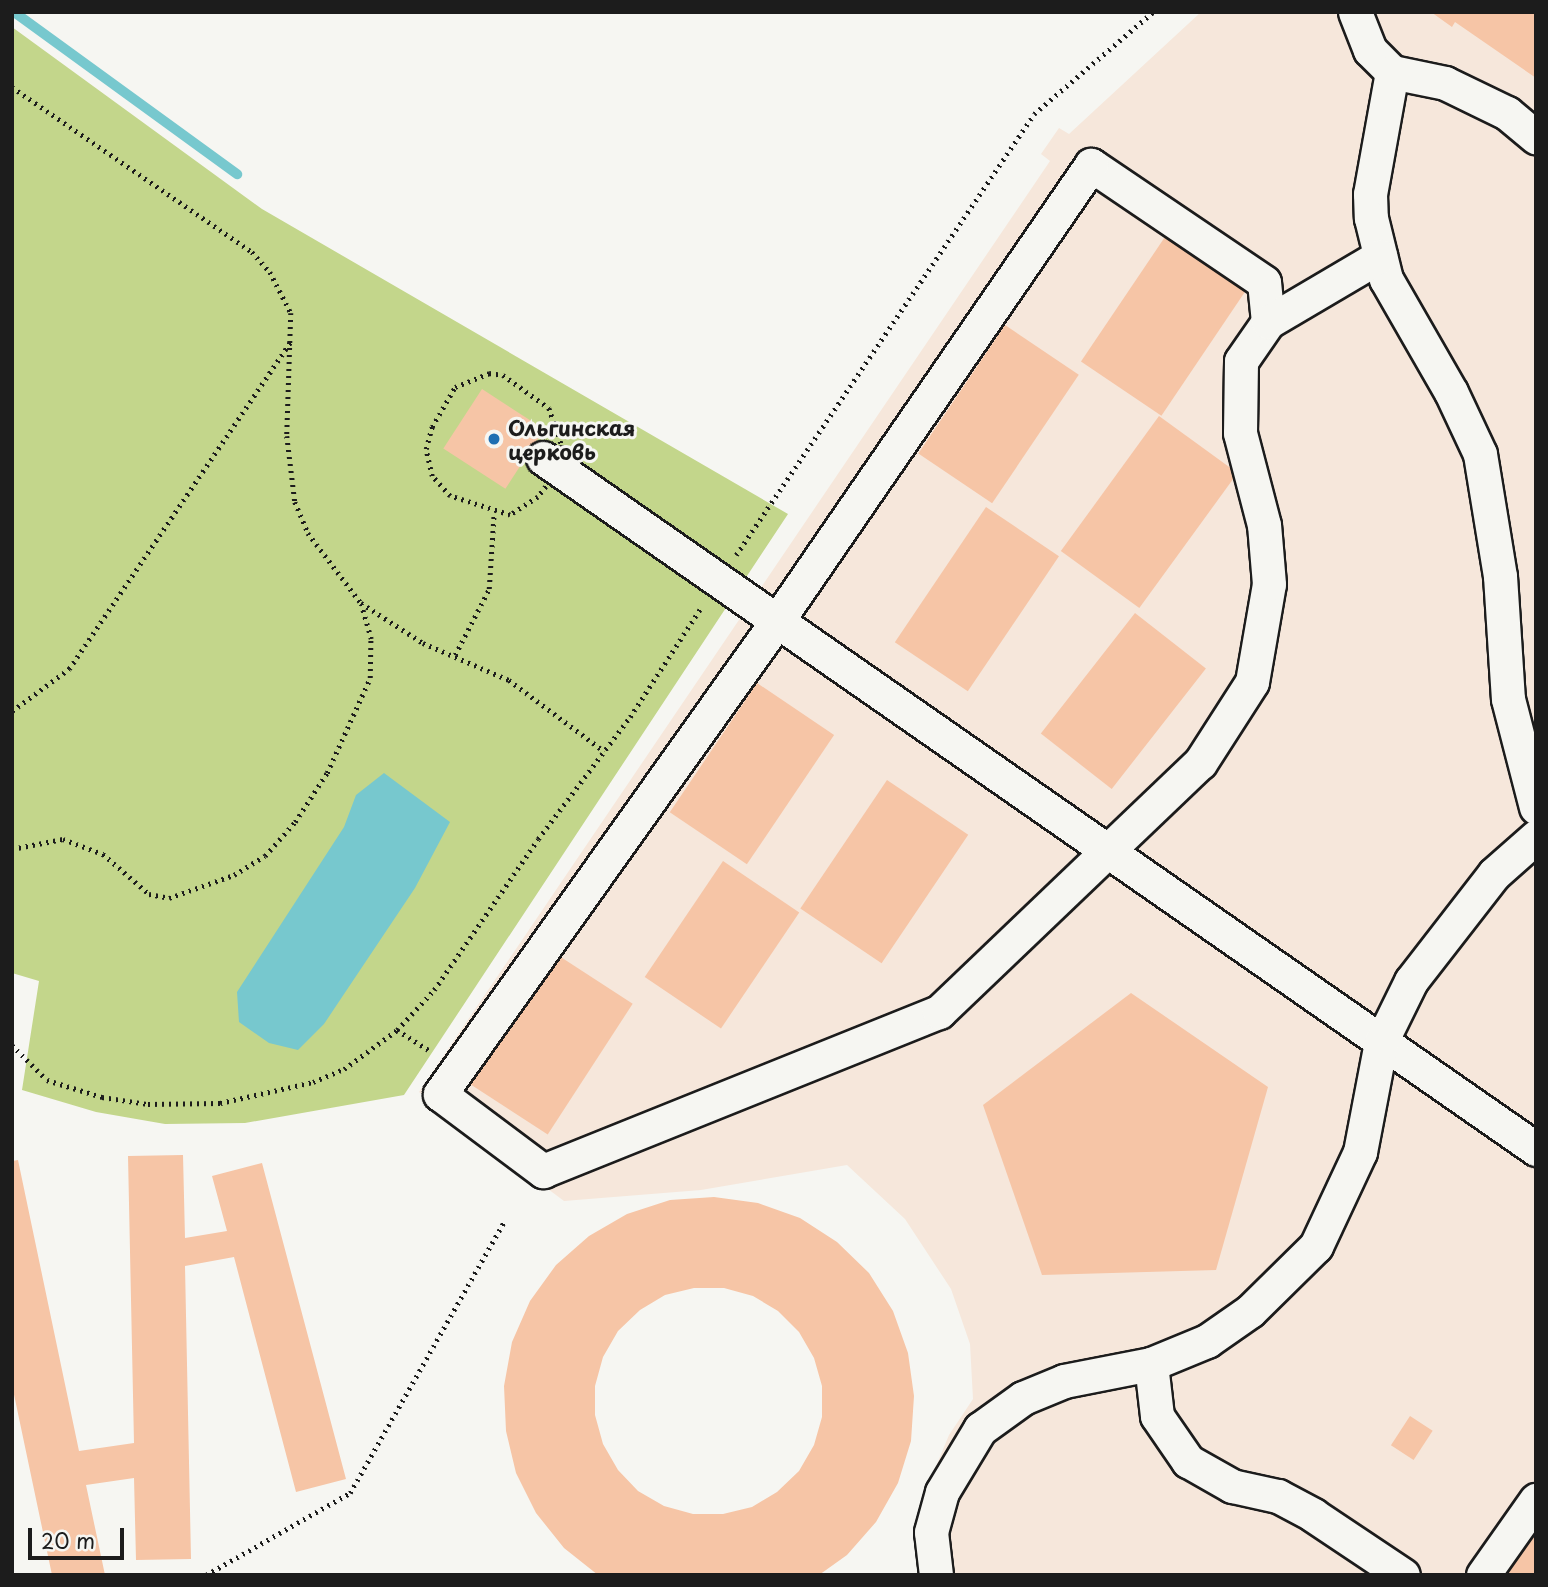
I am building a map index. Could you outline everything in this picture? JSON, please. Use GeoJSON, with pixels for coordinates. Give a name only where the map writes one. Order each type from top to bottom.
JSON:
{"type":"FeatureCollection","features":[{"type":"Feature","properties":{"kind":"lane"},"geometry":{"type":"LineString","coordinates":[[1355,12],[1370,50],[1392,72],[1445,83],[1507,113],[1536,137]]}},
{"type":"Feature","properties":{"kind":"lane"},"geometry":{"type":"LineString","coordinates":[[1392,72],[1370,194],[1380,256],[1386,279],[1451,392],[1479,454],[1500,576],[1508,699],[1536,807]]}},
{"type":"Feature","properties":{"kind":"lane"},"geometry":{"type":"LineString","coordinates":[[1268,322],[1264,282],[1080,159],[777,621],[440,1094],[543,1171],[939,1012],[1199,763],[1252,682],[1269,584],[1264,525],[1240,433],[1237,394],[1241,361],[1268,322],[1380,256]]}},
{"type":"Feature","properties":{"kind":"lane"},"geometry":{"type":"LineString","coordinates":[[551,464],[1536,1149]]}},
{"type":"Feature","properties":{"kind":"lane"},"geometry":{"type":"LineString","coordinates":[[936,1575],[931,1532],[942,1492],[980,1429],[1023,1398],[1064,1381],[1151,1364],[1207,1341],[1239,1319],[1316,1245],[1360,1152],[1381,1042],[1411,981],[1454,921],[1494,874],[1536,836]]}},
{"type":"Feature","properties":{"kind":"lane"},"geometry":{"type":"LineString","coordinates":[[1151,1364],[1157,1416],[1188,1461],[1232,1486],[1278,1496],[1313,1515],[1403,1575]]}},
{"type":"Feature","properties":{"kind":"lane"},"geometry":{"type":"LineString","coordinates":[[1483,1575],[1536,1500]]}},
{"type":"Feature","properties":{"kind":"path"},"geometry":{"type":"LineString","coordinates":[[12,1045],[31,1068],[58,1084],[102,1097],[202,1105],[313,1082],[344,1069],[397,1030],[434,990],[604,751],[1034,114],[1153,12]]}},
{"type":"Feature","properties":{"kind":"path"},"geometry":{"type":"LineString","coordinates":[[12,87],[252,252],[270,272],[291,313],[287,436],[295,502],[308,533],[361,603],[423,643],[509,680],[604,751]]}},
{"type":"Feature","properties":{"kind":"path"},"geometry":{"type":"LineString","coordinates":[[12,711],[69,669],[291,340]]}},
{"type":"Feature","properties":{"kind":"path"},"geometry":{"type":"LineString","coordinates":[[489,373],[503,375],[530,391],[549,408],[559,429],[562,445],[538,497],[510,515],[494,512],[450,496],[432,476],[426,449],[432,427],[455,387],[489,373]]}},
{"type":"Feature","properties":{"kind":"path"},"geometry":{"type":"LineString","coordinates":[[455,655],[489,589],[494,512]]}},
{"type":"Feature","properties":{"kind":"path"},"geometry":{"type":"LineString","coordinates":[[12,849],[39,840],[74,843],[103,854],[149,894],[169,898],[234,875],[265,856],[295,822],[327,773],[370,678],[371,639],[361,603]]}},
{"type":"Feature","properties":{"kind":"path"},"geometry":{"type":"LineString","coordinates":[[397,1030],[437,1056]]}},
{"type":"Feature","properties":{"kind":"path"},"geometry":{"type":"LineString","coordinates":[[206,1575],[350,1493],[504,1222]]}},
{"type":"Feature","properties":{"kind":"shaded area"},"geometry":{"type":"Polygon","coordinates":[[[1201,12],[1536,12],[1536,1575],[920,1575],[927,1488],[949,1435],[973,1399],[970,1344],[951,1289],[905,1219],[847,1165],[701,1190],[564,1201],[419,1092],[1050,161],[1041,154],[1059,128],[1069,134],[1201,12]]]}},
{"type":"Feature","properties":{"kind":"green space"},"geometry":{"type":"Polygon","coordinates":[[[12,27],[262,209],[788,514],[404,1095],[245,1123],[165,1124],[96,1112],[22,1090],[39,981],[12,973],[12,27]]]}},
{"type":"Feature","properties":{"kind":"water"},"geometry":{"type":"Polygon","coordinates":[[[384,773],[450,822],[415,888],[324,1024],[298,1050],[269,1043],[239,1022],[237,992],[344,827],[356,795],[384,773]]]}},
{"type":"Feature","properties":{"kind":"building"},"geometry":{"type":"Polygon","coordinates":[[[1431,12],[1536,12],[1536,78],[1455,22],[1452,27],[1431,12]]]}},
{"type":"Feature","properties":{"kind":"building"},"geometry":{"type":"Polygon","coordinates":[[[1171,228],[1251,282],[1161,416],[1081,361],[1171,228]]]}},
{"type":"Feature","properties":{"kind":"building"},"geometry":{"type":"Polygon","coordinates":[[[1005,325],[1079,375],[992,503],[918,454],[1005,325]]]}},
{"type":"Feature","properties":{"kind":"building","name":"Ольгинская церковь"},"geometry":{"type":"Polygon","coordinates":[[[482,389],[544,429],[505,489],[443,449],[482,389]]]}},
{"type":"Feature","properties":{"kind":"building"},"geometry":{"type":"Polygon","coordinates":[[[1159,416],[1237,473],[1139,608],[1061,551],[1159,416]]]}},
{"type":"Feature","properties":{"kind":"building"},"geometry":{"type":"Polygon","coordinates":[[[986,507],[1059,556],[968,691],[895,642],[986,507]]]}},
{"type":"Feature","properties":{"kind":"building"},"geometry":{"type":"Polygon","coordinates":[[[1135,613],[1206,668],[1112,789],[1041,734],[1135,613]]]}},
{"type":"Feature","properties":{"kind":"building"},"geometry":{"type":"Polygon","coordinates":[[[757,683],[834,735],[747,864],[670,812],[757,683]]]}},
{"type":"Feature","properties":{"kind":"building"},"geometry":{"type":"Polygon","coordinates":[[[887,780],[968,835],[882,963],[800,909],[887,780]]]}},
{"type":"Feature","properties":{"kind":"building"},"geometry":{"type":"Polygon","coordinates":[[[723,861],[799,912],[721,1029],[645,977],[723,861]]]}},
{"type":"Feature","properties":{"kind":"building"},"geometry":{"type":"Polygon","coordinates":[[[553,952],[633,1004],[548,1135],[468,1083],[553,952]]]}},
{"type":"Feature","properties":{"kind":"building"},"geometry":{"type":"Polygon","coordinates":[[[1131,993],[1268,1087],[1216,1270],[1042,1275],[983,1105],[1131,993]]]}},
{"type":"Feature","properties":{"kind":"building"},"geometry":{"type":"Polygon","coordinates":[[[183,1155],[185,1238],[227,1231],[212,1176],[262,1163],[346,1479],[296,1492],[234,1257],[185,1266],[191,1559],[136,1560],[134,1478],[86,1485],[105,1575],[52,1575],[12,1385],[12,1161],[18,1160],[79,1451],[134,1443],[128,1156],[183,1155]]]}},
{"type":"Feature","properties":{"kind":"building"},"geometry":{"type":"Polygon","coordinates":[[[714,1197],[758,1203],[800,1218],[837,1242],[869,1273],[893,1311],[908,1353],[914,1396],[911,1441],[898,1483],[876,1522],[847,1555],[819,1575],[598,1575],[564,1548],[536,1513],[516,1473],[506,1431],[504,1386],[512,1342],[530,1301],[556,1265],[589,1236],[627,1214],[670,1200],[714,1197]],[[694,1288],[665,1295],[640,1310],[618,1331],[603,1357],[595,1386],[595,1415],[603,1444],[618,1470],[638,1491],[664,1506],[693,1514],[723,1514],[752,1507],[777,1492],[799,1471],[814,1445],[822,1417],[822,1386],[814,1358],[799,1332],[778,1311],[753,1296],[724,1288],[694,1288]]]}},
{"type":"Feature","properties":{"kind":"building"},"geometry":{"type":"Polygon","coordinates":[[[1410,1416],[1433,1431],[1414,1460],[1391,1445],[1410,1416]]]}},
{"type":"Feature","properties":{"kind":"building"},"geometry":{"type":"Polygon","coordinates":[[[1536,1528],[1536,1575],[1505,1575],[1536,1528]]]}},
{"type":"Feature","properties":{"kind":"waterway"},"geometry":{"type":"LineString","coordinates":[[14,12],[237,174]]}},
{"type":"Feature","properties":{"kind":"place","name":"Ольгинская церковь"},"geometry":{"type":"Point","coordinates":[494,439]}}]}
